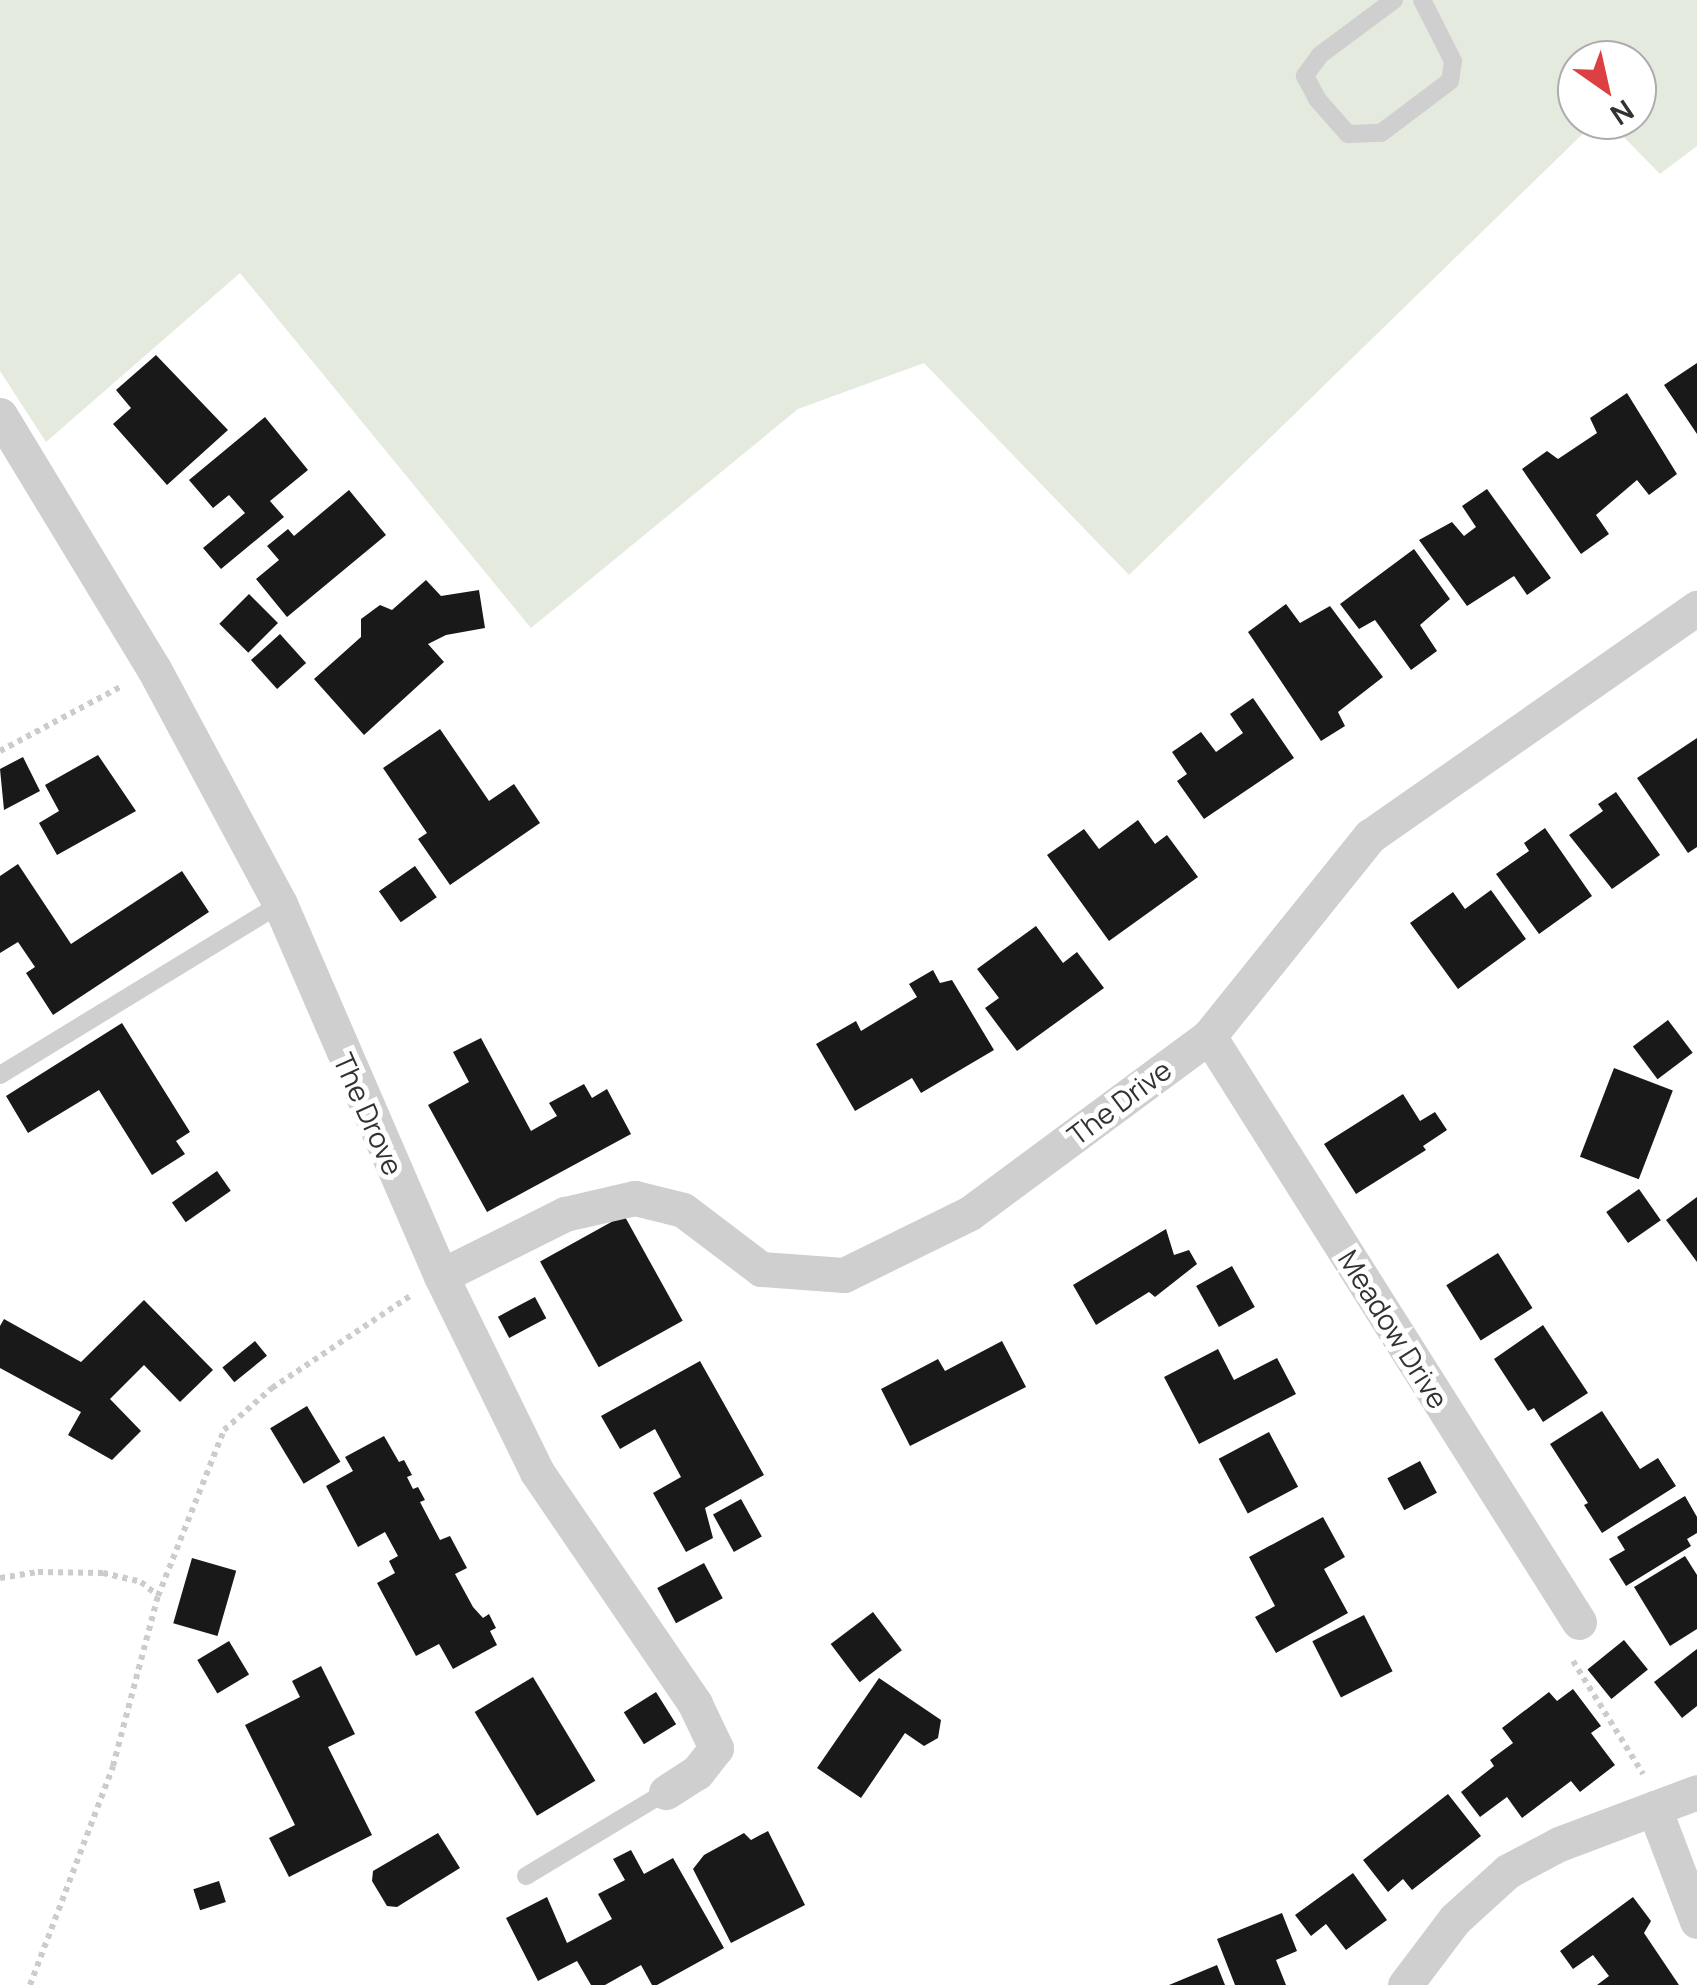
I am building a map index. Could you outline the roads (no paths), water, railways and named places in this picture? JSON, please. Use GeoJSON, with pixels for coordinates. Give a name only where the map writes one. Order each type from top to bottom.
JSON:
{"type":"FeatureCollection","features":[{"type":"Feature","properties":{"kind":"street","name":"The Drove"},"geometry":{"type":"LineString","coordinates":[[0,415],[154,669],[280,904],[441,1276],[538,1472],[695,1704],[716,1748],[697,1772],[666,1792]]}},
{"type":"Feature","properties":{"kind":"street","name":"The Drive"},"geometry":{"type":"LineString","coordinates":[[441,1276],[565,1214],[635,1198],[683,1210],[762,1268],[844,1275],[970,1213],[1209,1036],[1370,836],[1697,608]]}},
{"type":"Feature","properties":{"kind":"street","name":"Meadow Drive"},"geometry":{"type":"LineString","coordinates":[[1209,1036],[1571,1635]]}},
{"type":"Feature","properties":{"kind":"street"},"geometry":{"type":"LineString","coordinates":[[1405,1985],[1455,1919],[1508,1871],[1559,1844],[1697,1792]]}},
{"type":"Feature","properties":{"kind":"street"},"geometry":{"type":"LineString","coordinates":[[1654,1808],[1697,1921]]}},
{"type":"Feature","properties":{"kind":"lane"},"geometry":{"type":"LineString","coordinates":[[1394,0],[1320,55],[1305,76],[1317,99],[1348,134],[1381,133],[1450,81],[1453,61],[1422,0]]}},
{"type":"Feature","properties":{"kind":"lane"},"geometry":{"type":"LineString","coordinates":[[0,1075],[280,904]]}},
{"type":"Feature","properties":{"kind":"lane"},"geometry":{"type":"LineString","coordinates":[[526,1876],[666,1792]]}}]}
